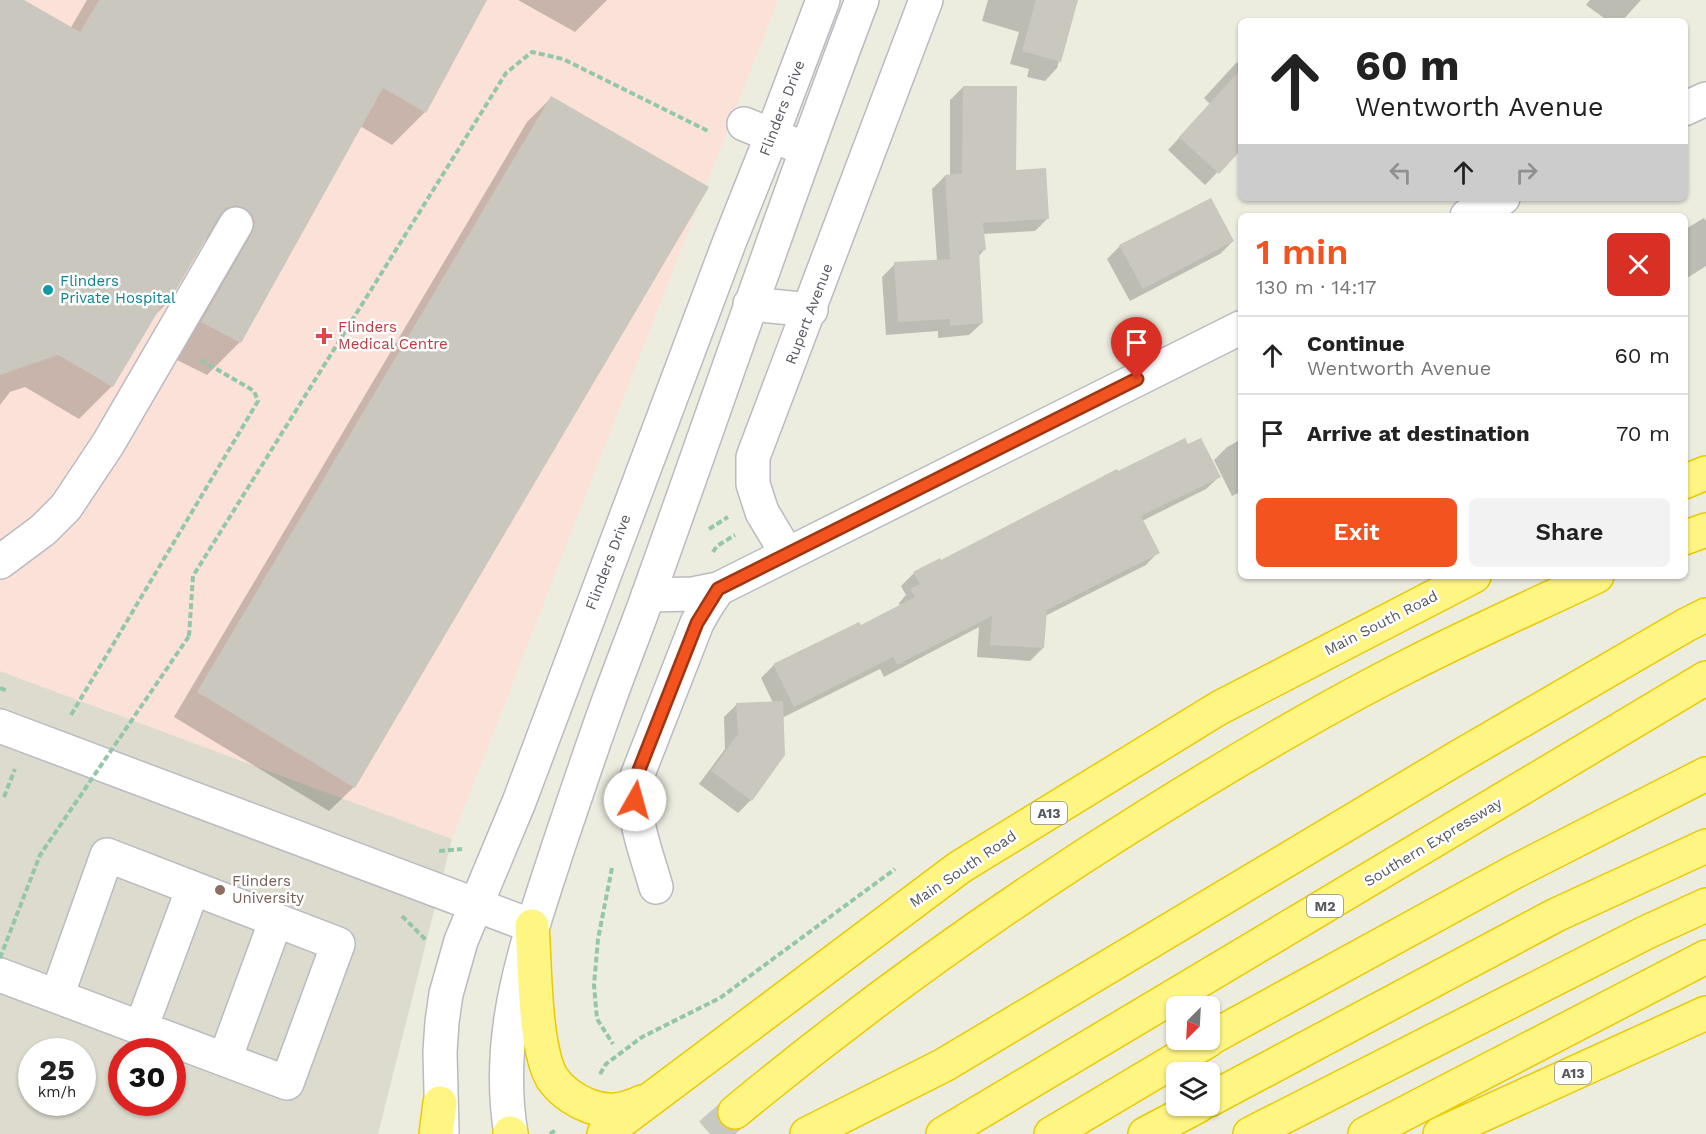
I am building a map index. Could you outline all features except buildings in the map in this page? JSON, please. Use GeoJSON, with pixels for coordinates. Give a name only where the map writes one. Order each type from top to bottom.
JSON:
{"type":"FeatureCollection","features":[{"type":"Feature","properties":{"kind":"highway"},"geometry":{"type":"LineString","coordinates":[[1688,480],[1706,473]]}},
{"type":"Feature","properties":{"kind":"highway"},"geometry":{"type":"LineString","coordinates":[[1688,537],[1706,530]]}},
{"type":"Feature","properties":{"kind":"highway","name":"Main South Road"},"geometry":{"type":"LineString","coordinates":[[604,1134],[960,867],[1219,708],[1468,579]]}},
{"type":"Feature","properties":{"kind":"highway"},"geometry":{"type":"LineString","coordinates":[[735,1112],[804,1055],[911,974],[1070,864],[1226,767],[1407,666],[1591,579]]}},
{"type":"Feature","properties":{"kind":"highway"},"geometry":{"type":"LineString","coordinates":[[807,1134],[944,1065],[1458,758],[1706,615]]}},
{"type":"Feature","properties":{"kind":"highway","name":"Southern Expressway"},"geometry":{"type":"LineString","coordinates":[[944,1134],[1706,678]]}},
{"type":"Feature","properties":{"kind":"highway"},"geometry":{"type":"LineString","coordinates":[[1220,1033],[1514,872],[1706,774]]}},
{"type":"Feature","properties":{"kind":"highway"},"geometry":{"type":"LineString","coordinates":[[1220,1094],[1556,915],[1706,846]]}},
{"type":"Feature","properties":{"kind":"highway"},"geometry":{"type":"LineString","coordinates":[[1250,1134],[1706,905]]}},
{"type":"Feature","properties":{"kind":"highway"},"geometry":{"type":"LineString","coordinates":[[532,926],[540,1033],[543,1052],[553,1078],[565,1092],[579,1102],[607,1111],[626,1109],[653,1097]]}},
{"type":"Feature","properties":{"kind":"highway"},"geometry":{"type":"LineString","coordinates":[[1365,1134],[1706,957]]}},
{"type":"Feature","properties":{"kind":"highway","name":"A13"},"geometry":{"type":"LineString","coordinates":[[1440,1134],[1706,1013]]}},
{"type":"Feature","properties":{"kind":"highway"},"geometry":{"type":"LineString","coordinates":[[1051,1134],[1191,1050]]}},
{"type":"Feature","properties":{"kind":"highway"},"geometry":{"type":"LineString","coordinates":[[1145,1134],[1179,1116]]}},
{"type":"Feature","properties":{"kind":"street","name":"Flinders Drive"},"geometry":{"type":"LineString","coordinates":[[439,1124],[440,1052],[446,994],[461,941],[519,802],[720,264],[758,129],[824,0]]}},
{"type":"Feature","properties":{"kind":"street"},"geometry":{"type":"LineString","coordinates":[[511,1134],[506,1098],[505,1056],[512,1005],[532,926],[598,728],[648,595],[805,149],[861,0]]}},
{"type":"Feature","properties":{"kind":"street","name":"Rupert Avenue"},"geometry":{"type":"LineString","coordinates":[[787,554],[762,512],[753,484],[753,457],[811,310],[926,0]]}},
{"type":"Feature","properties":{"kind":"street"},"geometry":{"type":"LineString","coordinates":[[1688,107],[1706,99]]}},
{"type":"Feature","properties":{"kind":"street"},"geometry":{"type":"LineString","coordinates":[[758,129],[805,149]]}},
{"type":"Feature","properties":{"kind":"street"},"geometry":{"type":"LineString","coordinates":[[1473,213],[1497,201]]}},
{"type":"Feature","properties":{"kind":"street"},"geometry":{"type":"LineString","coordinates":[[0,562],[43,530],[66,507],[114,433],[236,224]]}},
{"type":"Feature","properties":{"kind":"street"},"geometry":{"type":"LineString","coordinates":[[750,304],[811,310]]}},
{"type":"Feature","properties":{"kind":"street"},"geometry":{"type":"LineString","coordinates":[[648,595],[693,594],[716,574],[787,554],[1238,329]]}},
{"type":"Feature","properties":{"kind":"street"},"geometry":{"type":"LineString","coordinates":[[656,886],[639,825],[635,800],[636,779],[716,574]]}},
{"type":"Feature","properties":{"kind":"street"},"geometry":{"type":"LineString","coordinates":[[0,726],[532,926]]}},
{"type":"Feature","properties":{"kind":"street"},"geometry":{"type":"LineString","coordinates":[[0,975],[287,1083],[338,944],[107,855],[57,996]]}},
{"type":"Feature","properties":{"kind":"street"},"geometry":{"type":"LineString","coordinates":[[141,1028],[193,888]]}},
{"type":"Feature","properties":{"kind":"street"},"geometry":{"type":"LineString","coordinates":[[225,1059],[276,920]]}},
{"type":"Feature","properties":{"kind":"path"},"geometry":{"type":"LineString","coordinates":[[0,958],[40,855],[189,636],[193,576],[506,74],[532,52],[563,59],[711,132]]}},
{"type":"Feature","properties":{"kind":"path"},"geometry":{"type":"LineString","coordinates":[[71,715],[258,401],[254,391],[201,360]]}},
{"type":"Feature","properties":{"kind":"path"},"geometry":{"type":"LineString","coordinates":[[716,574],[713,552],[717,546],[742,531]]}},
{"type":"Feature","properties":{"kind":"path"},"geometry":{"type":"LineString","coordinates":[[0,688],[10,692]]}},
{"type":"Feature","properties":{"kind":"path"},"geometry":{"type":"LineString","coordinates":[[61,711],[82,719]]}},
{"type":"Feature","properties":{"kind":"path"},"geometry":{"type":"LineString","coordinates":[[115,731],[126,735]]}},
{"type":"Feature","properties":{"kind":"path"},"geometry":{"type":"LineString","coordinates":[[4,797],[16,765]]}},
{"type":"Feature","properties":{"kind":"path"},"geometry":{"type":"LineString","coordinates":[[432,848],[442,852],[466,848]]}},
{"type":"Feature","properties":{"kind":"path"},"geometry":{"type":"LineString","coordinates":[[612,862],[598,939],[594,985],[597,1019],[613,1044]]}},
{"type":"Feature","properties":{"kind":"shaded area","name":"Flinders Medical Centre"},"geometry":{"type":"Polygon","coordinates":[[[0,0],[778,0],[452,839],[0,671],[0,0]]]}},
{"type":"Feature","properties":{"kind":"shaded area","name":"Flinders University"},"geometry":{"type":"Polygon","coordinates":[[[0,671],[452,839],[378,1134],[0,1134],[0,671]]]}},
{"type":"Feature","properties":{"kind":"tunnel"},"geometry":{"type":"LineString","coordinates":[[710,1134],[735,1112]]}},
{"type":"Feature","properties":{"kind":"place","name":"Flinders Private Hospital"},"geometry":{"type":"Point","coordinates":[48,290]}},
{"type":"Feature","properties":{"kind":"place","name":"Flinders Medical Centre"},"geometry":{"type":"Point","coordinates":[324,336]}},
{"type":"Feature","properties":{"kind":"place","name":"Flinders University"},"geometry":{"type":"Point","coordinates":[220,890]}},
{"type":"Feature","properties":{"kind":"route"},"geometry":{"type":"LineString","coordinates":[[635,800],[639,770],[697,623],[718,589],[1137,379]]}}]}
